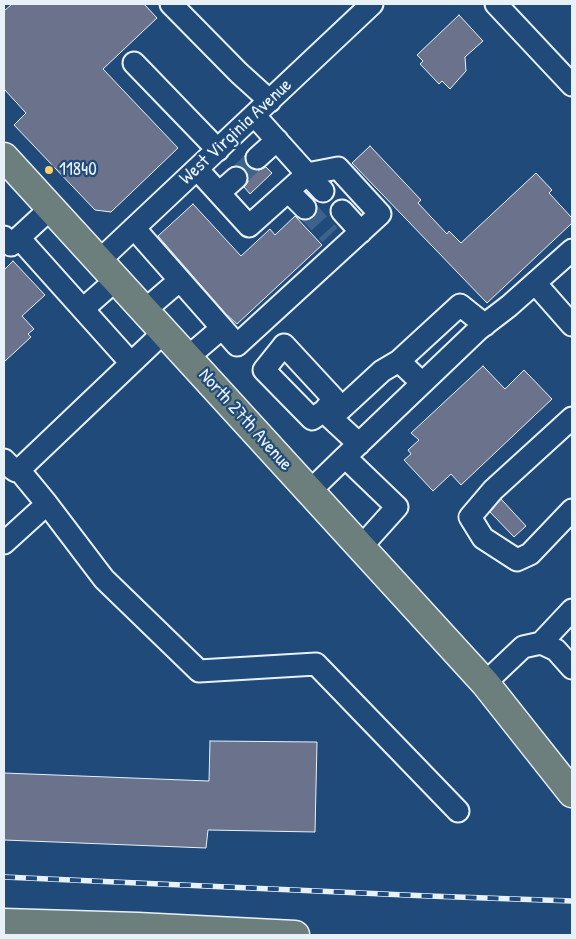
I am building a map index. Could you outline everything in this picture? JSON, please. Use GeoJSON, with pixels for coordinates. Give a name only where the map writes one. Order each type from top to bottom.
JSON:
{"type":"FeatureCollection","features":[{"type":"Feature","properties":{"kind":"main road","name":"North 27th Avenue"},"geometry":{"type":"LineString","coordinates":[[4,157],[485,683],[572,794]]}},
{"type":"Feature","properties":{"kind":"main road","name":"North 27th Avenue"},"geometry":{"type":"LineString","coordinates":[[485,683],[572,764]]}},
{"type":"Feature","properties":{"kind":"main road"},"geometry":{"type":"LineString","coordinates":[[4,923],[147,927],[295,935]]}},
{"type":"Feature","properties":{"kind":"street"},"geometry":{"type":"LineString","coordinates":[[171,4],[239,73],[270,100]]}},
{"type":"Feature","properties":{"kind":"street","name":"West Virginia Avenue"},"geometry":{"type":"LineString","coordinates":[[83,309],[134,228],[372,4]]}},
{"type":"Feature","properties":{"kind":"street"},"geometry":{"type":"LineString","coordinates":[[496,4],[572,85]]}},
{"type":"Feature","properties":{"kind":"street"},"geometry":{"type":"LineString","coordinates":[[134,63],[218,150]]}},
{"type":"Feature","properties":{"kind":"street"},"geometry":{"type":"LineString","coordinates":[[254,115],[323,191]]}},
{"type":"Feature","properties":{"kind":"street"},"geometry":{"type":"LineString","coordinates":[[257,158],[277,140]]}},
{"type":"Feature","properties":{"kind":"street"},"geometry":{"type":"LineString","coordinates":[[134,228],[238,345],[336,242],[361,232],[380,214],[338,168],[307,174],[250,226],[197,169]]}},
{"type":"Feature","properties":{"kind":"street"},"geometry":{"type":"LineString","coordinates":[[219,193],[236,178]]}},
{"type":"Feature","properties":{"kind":"street"},"geometry":{"type":"LineString","coordinates":[[288,190],[305,208]]}},
{"type":"Feature","properties":{"kind":"street"},"geometry":{"type":"LineString","coordinates":[[51,208],[11,238],[83,309],[131,363]]}},
{"type":"Feature","properties":{"kind":"street"},"geometry":{"type":"LineString","coordinates":[[342,211],[361,232]]}},
{"type":"Feature","properties":{"kind":"street"},"geometry":{"type":"LineString","coordinates":[[310,492],[422,383],[485,325],[572,250]]}},
{"type":"Feature","properties":{"kind":"street"},"geometry":{"type":"LineString","coordinates":[[145,310],[180,280]]}},
{"type":"Feature","properties":{"kind":"street"},"geometry":{"type":"LineString","coordinates":[[535,283],[572,325]]}},
{"type":"Feature","properties":{"kind":"street"},"geometry":{"type":"LineString","coordinates":[[361,547],[397,507],[352,450],[328,415],[382,371],[399,361],[460,305],[485,325]]}},
{"type":"Feature","properties":{"kind":"street"},"geometry":{"type":"LineString","coordinates":[[188,357],[222,328]]}},
{"type":"Feature","properties":{"kind":"street"},"geometry":{"type":"LineString","coordinates":[[165,331],[131,363],[11,465],[47,504],[104,579],[199,671],[316,664],[458,811]]}},
{"type":"Feature","properties":{"kind":"street"},"geometry":{"type":"LineString","coordinates":[[399,361],[422,383]]}},
{"type":"Feature","properties":{"kind":"street"},"geometry":{"type":"LineString","coordinates":[[572,418],[493,490],[470,517],[483,538],[516,560],[530,554],[572,510]]}},
{"type":"Feature","properties":{"kind":"street"},"geometry":{"type":"LineString","coordinates":[[4,543],[47,504]]}},
{"type":"Feature","properties":{"kind":"street"},"geometry":{"type":"LineString","coordinates":[[485,683],[524,647],[541,643],[572,610]]}},
{"type":"Feature","properties":{"kind":"street"},"geometry":{"type":"LineString","coordinates":[[541,643],[556,650],[572,668]]}},
{"type":"Feature","properties":{"kind":"building"},"geometry":{"type":"Polygon","coordinates":[[[12,4],[144,4],[157,18],[103,69],[178,148],[111,212],[95,210],[14,125],[26,113],[4,89],[4,11],[12,4]]]}},
{"type":"Feature","properties":{"kind":"building"},"geometry":{"type":"Polygon","coordinates":[[[459,15],[483,41],[465,57],[466,71],[450,89],[442,81],[439,84],[420,64],[423,61],[417,55],[459,15]]]}},
{"type":"Feature","properties":{"kind":"building"},"geometry":{"type":"Polygon","coordinates":[[[370,146],[421,200],[418,203],[447,234],[449,231],[461,243],[536,173],[552,190],[549,193],[572,218],[572,223],[487,303],[352,163],[370,146]]]}},
{"type":"Feature","properties":{"kind":"building"},"geometry":{"type":"Polygon","coordinates":[[[245,156],[247,166],[253,170],[266,167],[272,173],[250,194],[244,187],[248,182],[246,170],[240,166],[235,166],[245,156]]]}},
{"type":"Feature","properties":{"kind":"building"},"geometry":{"type":"Polygon","coordinates":[[[193,204],[241,256],[270,229],[275,235],[295,216],[322,245],[237,324],[226,314],[158,236],[193,204]]]}},
{"type":"Feature","properties":{"kind":"building"},"geometry":{"type":"Polygon","coordinates":[[[13,261],[45,295],[22,316],[34,329],[28,334],[31,337],[4,362],[4,270],[13,261]]]}},
{"type":"Feature","properties":{"kind":"building"},"geometry":{"type":"Polygon","coordinates":[[[483,366],[505,389],[524,370],[552,399],[461,485],[451,474],[433,491],[404,460],[411,454],[408,450],[419,440],[411,433],[483,366]]]}},
{"type":"Feature","properties":{"kind":"building"},"geometry":{"type":"Polygon","coordinates":[[[501,499],[526,526],[514,537],[490,512],[501,499]]]}},
{"type":"Feature","properties":{"kind":"building"},"geometry":{"type":"Polygon","coordinates":[[[210,741],[317,742],[315,832],[208,830],[206,848],[4,840],[4,773],[209,781],[210,741]]]}},
{"type":"Feature","properties":{"kind":"tunnel"},"geometry":{"type":"LineString","coordinates":[[236,178],[257,158]]}},
{"type":"Feature","properties":{"kind":"tunnel"},"geometry":{"type":"LineString","coordinates":[[305,208],[330,235]]}},
{"type":"Feature","properties":{"kind":"railway"},"geometry":{"type":"LineString","coordinates":[[4,877],[572,901]]}},
{"type":"Feature","properties":{"kind":"place","name":"11840"},"geometry":{"type":"Point","coordinates":[49,170]}}]}
